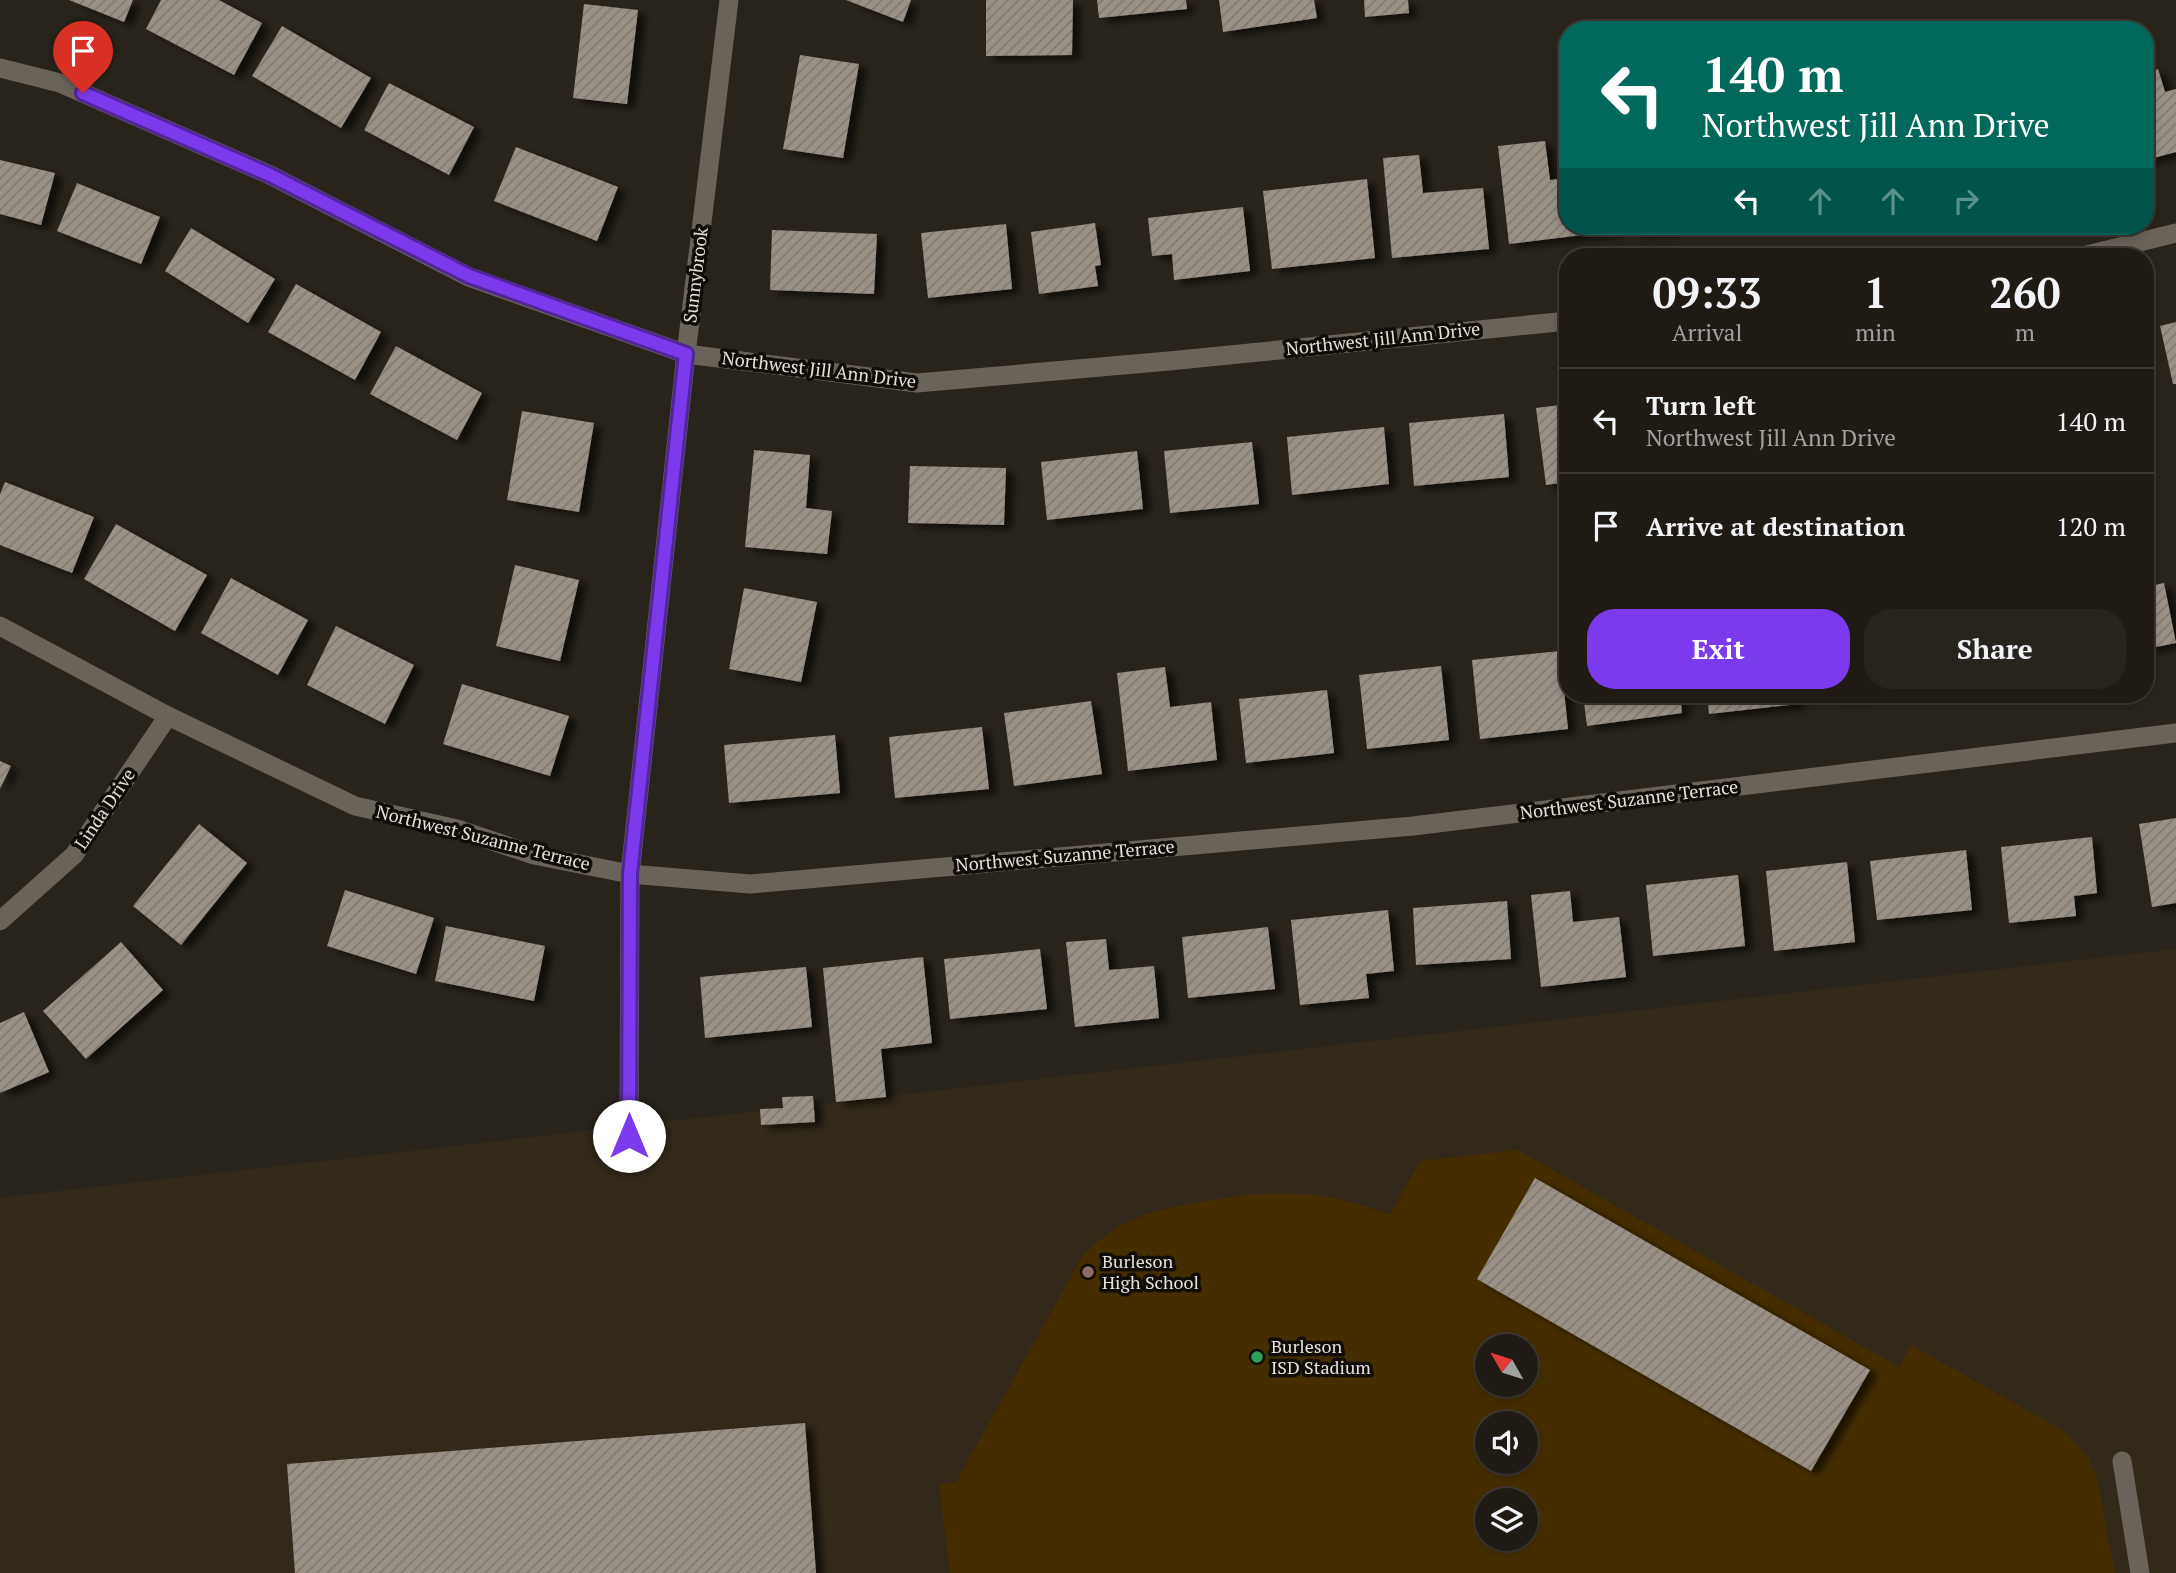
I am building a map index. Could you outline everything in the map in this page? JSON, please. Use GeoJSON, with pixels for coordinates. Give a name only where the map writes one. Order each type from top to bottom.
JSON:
{"type":"FeatureCollection","features":[{"type":"Feature","properties":{"kind":"street","name":"Sunnybrook"},"geometry":{"type":"LineString","coordinates":[[629,1136],[630,874],[686,354],[729,0]]}},
{"type":"Feature","properties":{"kind":"street","name":"Northwest Jill Ann Drive"},"geometry":{"type":"LineString","coordinates":[[0,68],[60,83],[270,175],[469,276],[686,354],[917,383],[1559,322]]}},
{"type":"Feature","properties":{"kind":"street"},"geometry":{"type":"LineString","coordinates":[[2115,248],[2176,233]]}},
{"type":"Feature","properties":{"kind":"street","name":"Northwest Suzanne Terrace"},"geometry":{"type":"LineString","coordinates":[[0,626],[168,716],[355,806],[457,829],[534,855],[630,874],[750,884],[1413,827],[2176,733]]}},
{"type":"Feature","properties":{"kind":"street","name":"Linda Drive"},"geometry":{"type":"LineString","coordinates":[[0,921],[74,855],[168,716]]}},
{"type":"Feature","properties":{"kind":"street"},"geometry":{"type":"LineString","coordinates":[[2122,1461],[2140,1573]]}},
{"type":"Feature","properties":{"kind":"shaded area","name":"Burleson High School"},"geometry":{"type":"Polygon","coordinates":[[[2176,949],[2176,1573],[0,1573],[0,1198],[2176,949]]]}},
{"type":"Feature","properties":{"kind":"shaded area","name":"Burleson ISD Stadium"},"geometry":{"type":"Polygon","coordinates":[[[1518,1150],[1899,1367],[1911,1345],[2062,1430],[2088,1457],[2096,1474],[2115,1573],[950,1573],[939,1484],[956,1482],[1082,1257],[1109,1233],[1136,1218],[1166,1209],[1274,1193],[1341,1200],[1390,1215],[1420,1161],[1518,1150]]]}},
{"type":"Feature","properties":{"kind":"building"},"geometry":{"type":"Polygon","coordinates":[[[69,0],[133,0],[124,22],[69,0]]]}},
{"type":"Feature","properties":{"kind":"building"},"geometry":{"type":"Polygon","coordinates":[[[161,0],[219,0],[262,23],[234,75],[146,29],[161,0]]]}},
{"type":"Feature","properties":{"kind":"building"},"geometry":{"type":"Polygon","coordinates":[[[846,0],[911,0],[903,22],[846,0]]]}},
{"type":"Feature","properties":{"kind":"building"},"geometry":{"type":"Polygon","coordinates":[[[986,0],[1073,0],[1072,55],[986,56],[986,0]]]}},
{"type":"Feature","properties":{"kind":"building"},"geometry":{"type":"Polygon","coordinates":[[[1097,0],[1186,0],[1187,9],[1099,18],[1097,0]]]}},
{"type":"Feature","properties":{"kind":"building"},"geometry":{"type":"Polygon","coordinates":[[[1219,0],[1314,0],[1317,18],[1223,32],[1219,0]]]}},
{"type":"Feature","properties":{"kind":"building"},"geometry":{"type":"Polygon","coordinates":[[[1364,0],[1408,0],[1409,13],[1365,17],[1364,0]]]}},
{"type":"Feature","properties":{"kind":"building"},"geometry":{"type":"Polygon","coordinates":[[[584,4],[638,10],[627,104],[573,98],[584,4]]]}},
{"type":"Feature","properties":{"kind":"building"},"geometry":{"type":"Polygon","coordinates":[[[282,26],[371,78],[341,128],[252,76],[282,26]]]}},
{"type":"Feature","properties":{"kind":"building"},"geometry":{"type":"Polygon","coordinates":[[[800,55],[859,64],[843,158],[783,149],[800,55]]]}},
{"type":"Feature","properties":{"kind":"building"},"geometry":{"type":"Polygon","coordinates":[[[2158,69],[2165,92],[2176,89],[2176,152],[2154,158],[2154,70],[2158,69]]]}},
{"type":"Feature","properties":{"kind":"building"},"geometry":{"type":"Polygon","coordinates":[[[389,83],[474,127],[449,175],[364,130],[389,83]]]}},
{"type":"Feature","properties":{"kind":"building"},"geometry":{"type":"Polygon","coordinates":[[[1545,141],[1550,180],[1559,179],[1559,235],[1582,235],[1509,244],[1498,146],[1545,141]]]}},
{"type":"Feature","properties":{"kind":"building"},"geometry":{"type":"Polygon","coordinates":[[[516,147],[618,187],[597,241],[494,201],[516,147]]]}},
{"type":"Feature","properties":{"kind":"building"},"geometry":{"type":"Polygon","coordinates":[[[1419,155],[1423,193],[1483,188],[1489,249],[1392,258],[1383,158],[1419,155]]]}},
{"type":"Feature","properties":{"kind":"building"},"geometry":{"type":"Polygon","coordinates":[[[0,160],[55,173],[41,225],[0,214],[0,160]]]}},
{"type":"Feature","properties":{"kind":"building"},"geometry":{"type":"Polygon","coordinates":[[[1367,179],[1375,258],[1272,269],[1263,191],[1367,179]]]}},
{"type":"Feature","properties":{"kind":"building"},"geometry":{"type":"Polygon","coordinates":[[[77,183],[160,217],[141,264],[57,231],[77,183]]]}},
{"type":"Feature","properties":{"kind":"building"},"geometry":{"type":"Polygon","coordinates":[[[1243,207],[1250,271],[1174,280],[1172,254],[1152,256],[1148,218],[1243,207]]]}},
{"type":"Feature","properties":{"kind":"building"},"geometry":{"type":"Polygon","coordinates":[[[1095,223],[1101,265],[1095,266],[1098,286],[1039,294],[1031,232],[1095,223]]]}},
{"type":"Feature","properties":{"kind":"building"},"geometry":{"type":"Polygon","coordinates":[[[1006,224],[1012,289],[928,298],[921,233],[1006,224]]]}},
{"type":"Feature","properties":{"kind":"building"},"geometry":{"type":"Polygon","coordinates":[[[191,228],[275,279],[248,323],[165,271],[191,228]]]}},
{"type":"Feature","properties":{"kind":"building"},"geometry":{"type":"Polygon","coordinates":[[[772,230],[877,234],[874,294],[770,290],[772,230]]]}},
{"type":"Feature","properties":{"kind":"building"},"geometry":{"type":"Polygon","coordinates":[[[296,284],[381,332],[355,380],[268,332],[296,284]]]}},
{"type":"Feature","properties":{"kind":"building"},"geometry":{"type":"Polygon","coordinates":[[[2176,322],[2176,384],[2173,384],[2160,326],[2176,322]]]}},
{"type":"Feature","properties":{"kind":"building"},"geometry":{"type":"Polygon","coordinates":[[[396,346],[482,393],[457,440],[370,394],[396,346]]]}},
{"type":"Feature","properties":{"kind":"building"},"geometry":{"type":"Polygon","coordinates":[[[1559,405],[1559,483],[1546,485],[1536,408],[1559,405]]]}},
{"type":"Feature","properties":{"kind":"building"},"geometry":{"type":"Polygon","coordinates":[[[522,411],[594,423],[579,512],[507,500],[522,411]]]}},
{"type":"Feature","properties":{"kind":"building"},"geometry":{"type":"Polygon","coordinates":[[[1504,414],[1509,477],[1414,486],[1409,423],[1504,414]]]}},
{"type":"Feature","properties":{"kind":"building"},"geometry":{"type":"Polygon","coordinates":[[[1384,427],[1389,484],[1292,495],[1287,437],[1384,427]]]}},
{"type":"Feature","properties":{"kind":"building"},"geometry":{"type":"Polygon","coordinates":[[[1252,442],[1259,504],[1170,513],[1164,451],[1252,442]]]}},
{"type":"Feature","properties":{"kind":"building"},"geometry":{"type":"Polygon","coordinates":[[[754,450],[810,455],[806,508],[832,511],[827,554],[745,547],[754,450]]]}},
{"type":"Feature","properties":{"kind":"building"},"geometry":{"type":"Polygon","coordinates":[[[1137,451],[1143,509],[1047,520],[1041,462],[1137,451]]]}},
{"type":"Feature","properties":{"kind":"building"},"geometry":{"type":"Polygon","coordinates":[[[910,466],[1006,468],[1004,525],[908,523],[910,466]]]}},
{"type":"Feature","properties":{"kind":"building"},"geometry":{"type":"Polygon","coordinates":[[[5,482],[94,517],[72,573],[0,545],[0,494],[5,482]]]}},
{"type":"Feature","properties":{"kind":"building"},"geometry":{"type":"Polygon","coordinates":[[[116,524],[207,575],[175,631],[84,579],[116,524]]]}},
{"type":"Feature","properties":{"kind":"building"},"geometry":{"type":"Polygon","coordinates":[[[515,565],[579,580],[560,661],[496,646],[515,565]]]}},
{"type":"Feature","properties":{"kind":"building"},"geometry":{"type":"Polygon","coordinates":[[[231,578],[308,620],[278,675],[201,633],[231,578]]]}},
{"type":"Feature","properties":{"kind":"building"},"geometry":{"type":"Polygon","coordinates":[[[2164,583],[2176,643],[2154,647],[2154,585],[2164,583]]]}},
{"type":"Feature","properties":{"kind":"building"},"geometry":{"type":"Polygon","coordinates":[[[744,588],[817,602],[801,682],[729,669],[744,588]]]}},
{"type":"Feature","properties":{"kind":"building"},"geometry":{"type":"Polygon","coordinates":[[[336,626],[414,665],[385,724],[307,685],[336,626]]]}},
{"type":"Feature","properties":{"kind":"building"},"geometry":{"type":"Polygon","coordinates":[[[1559,651],[1559,703],[1565,703],[1568,729],[1480,739],[1472,660],[1559,651]]]}},
{"type":"Feature","properties":{"kind":"building"},"geometry":{"type":"Polygon","coordinates":[[[1441,666],[1449,740],[1367,749],[1359,675],[1441,666]]]}},
{"type":"Feature","properties":{"kind":"building"},"geometry":{"type":"Polygon","coordinates":[[[1165,667],[1170,707],[1211,702],[1217,760],[1128,771],[1117,673],[1165,667]]]}},
{"type":"Feature","properties":{"kind":"building"},"geometry":{"type":"Polygon","coordinates":[[[462,684],[569,716],[550,776],[443,744],[462,684]]]}},
{"type":"Feature","properties":{"kind":"building"},"geometry":{"type":"Polygon","coordinates":[[[1327,690],[1334,753],[1246,763],[1239,699],[1327,690]]]}},
{"type":"Feature","properties":{"kind":"building"},"geometry":{"type":"Polygon","coordinates":[[[1091,701],[1102,774],[1014,786],[1004,713],[1091,701]]]}},
{"type":"Feature","properties":{"kind":"building"},"geometry":{"type":"Polygon","coordinates":[[[1584,703],[1681,703],[1682,713],[1587,726],[1584,703]]]}},
{"type":"Feature","properties":{"kind":"building"},"geometry":{"type":"Polygon","coordinates":[[[1708,703],[1798,703],[1798,704],[1709,714],[1708,703]]]}},
{"type":"Feature","properties":{"kind":"building"},"geometry":{"type":"Polygon","coordinates":[[[982,727],[989,789],[895,798],[889,737],[982,727]]]}},
{"type":"Feature","properties":{"kind":"building"},"geometry":{"type":"Polygon","coordinates":[[[835,735],[840,793],[729,803],[724,745],[835,735]]]}},
{"type":"Feature","properties":{"kind":"building"},"geometry":{"type":"Polygon","coordinates":[[[0,761],[11,766],[0,789],[0,761]]]}},
{"type":"Feature","properties":{"kind":"building"},"geometry":{"type":"Polygon","coordinates":[[[2176,818],[2176,903],[2152,907],[2139,824],[2176,818]]]}},
{"type":"Feature","properties":{"kind":"building"},"geometry":{"type":"Polygon","coordinates":[[[199,824],[247,863],[181,945],[133,906],[199,824]]]}},
{"type":"Feature","properties":{"kind":"building"},"geometry":{"type":"Polygon","coordinates":[[[2092,837],[2097,893],[2074,896],[2076,916],[2009,923],[2001,847],[2092,837]]]}},
{"type":"Feature","properties":{"kind":"building"},"geometry":{"type":"Polygon","coordinates":[[[1966,850],[1972,910],[1877,920],[1870,861],[1966,850]]]}},
{"type":"Feature","properties":{"kind":"building"},"geometry":{"type":"Polygon","coordinates":[[[1847,862],[1855,942],[1774,951],[1766,871],[1847,862]]]}},
{"type":"Feature","properties":{"kind":"building"},"geometry":{"type":"Polygon","coordinates":[[[1738,875],[1745,946],[1653,956],[1646,885],[1738,875]]]}},
{"type":"Feature","properties":{"kind":"building"},"geometry":{"type":"Polygon","coordinates":[[[345,890],[434,918],[416,974],[327,946],[345,890]]]}},
{"type":"Feature","properties":{"kind":"building"},"geometry":{"type":"Polygon","coordinates":[[[1570,891],[1573,922],[1619,917],[1626,977],[1541,987],[1531,895],[1570,891]]]}},
{"type":"Feature","properties":{"kind":"building"},"geometry":{"type":"Polygon","coordinates":[[[1507,901],[1511,959],[1416,965],[1413,908],[1507,901]]]}},
{"type":"Feature","properties":{"kind":"building"},"geometry":{"type":"Polygon","coordinates":[[[1388,910],[1394,971],[1366,974],[1369,998],[1300,1005],[1291,920],[1388,910]]]}},
{"type":"Feature","properties":{"kind":"building"},"geometry":{"type":"Polygon","coordinates":[[[446,926],[545,946],[534,1001],[435,981],[446,926]]]}},
{"type":"Feature","properties":{"kind":"building"},"geometry":{"type":"Polygon","coordinates":[[[1268,927],[1275,989],[1188,998],[1182,937],[1268,927]]]}},
{"type":"Feature","properties":{"kind":"building"},"geometry":{"type":"Polygon","coordinates":[[[1106,939],[1109,970],[1154,966],[1159,1018],[1075,1027],[1066,942],[1106,939]]]}},
{"type":"Feature","properties":{"kind":"building"},"geometry":{"type":"Polygon","coordinates":[[[121,942],[163,990],[86,1059],[43,1011],[121,942]]]}},
{"type":"Feature","properties":{"kind":"building"},"geometry":{"type":"Polygon","coordinates":[[[1040,949],[1047,1009],[950,1019],[944,959],[1040,949]]]}},
{"type":"Feature","properties":{"kind":"building"},"geometry":{"type":"Polygon","coordinates":[[[923,957],[932,1043],[881,1049],[886,1097],[836,1102],[823,968],[923,957]]]}},
{"type":"Feature","properties":{"kind":"building"},"geometry":{"type":"Polygon","coordinates":[[[806,967],[812,1027],[705,1038],[700,977],[806,967]]]}},
{"type":"Feature","properties":{"kind":"building"},"geometry":{"type":"Polygon","coordinates":[[[24,1012],[49,1072],[0,1093],[0,1023],[24,1012]]]}},
{"type":"Feature","properties":{"kind":"building"},"geometry":{"type":"Polygon","coordinates":[[[813,1096],[815,1122],[761,1125],[760,1109],[783,1108],[782,1097],[813,1096]]]}},
{"type":"Feature","properties":{"kind":"building"},"geometry":{"type":"Polygon","coordinates":[[[1535,1178],[1870,1370],[1811,1471],[1477,1279],[1535,1178]]]}},
{"type":"Feature","properties":{"kind":"building"},"geometry":{"type":"Polygon","coordinates":[[[805,1423],[816,1573],[295,1573],[287,1464],[805,1423]]]}},
{"type":"Feature","properties":{"kind":"place","name":"Burleson High School"},"geometry":{"type":"Point","coordinates":[1088,1272]}},
{"type":"Feature","properties":{"kind":"place","name":"Burleson ISD Stadium"},"geometry":{"type":"Point","coordinates":[1257,1357]}},
{"type":"Feature","properties":{"kind":"route"},"geometry":{"type":"LineString","coordinates":[[83,93],[270,175],[469,276],[686,354],[630,874],[629,1136]]}}]}
